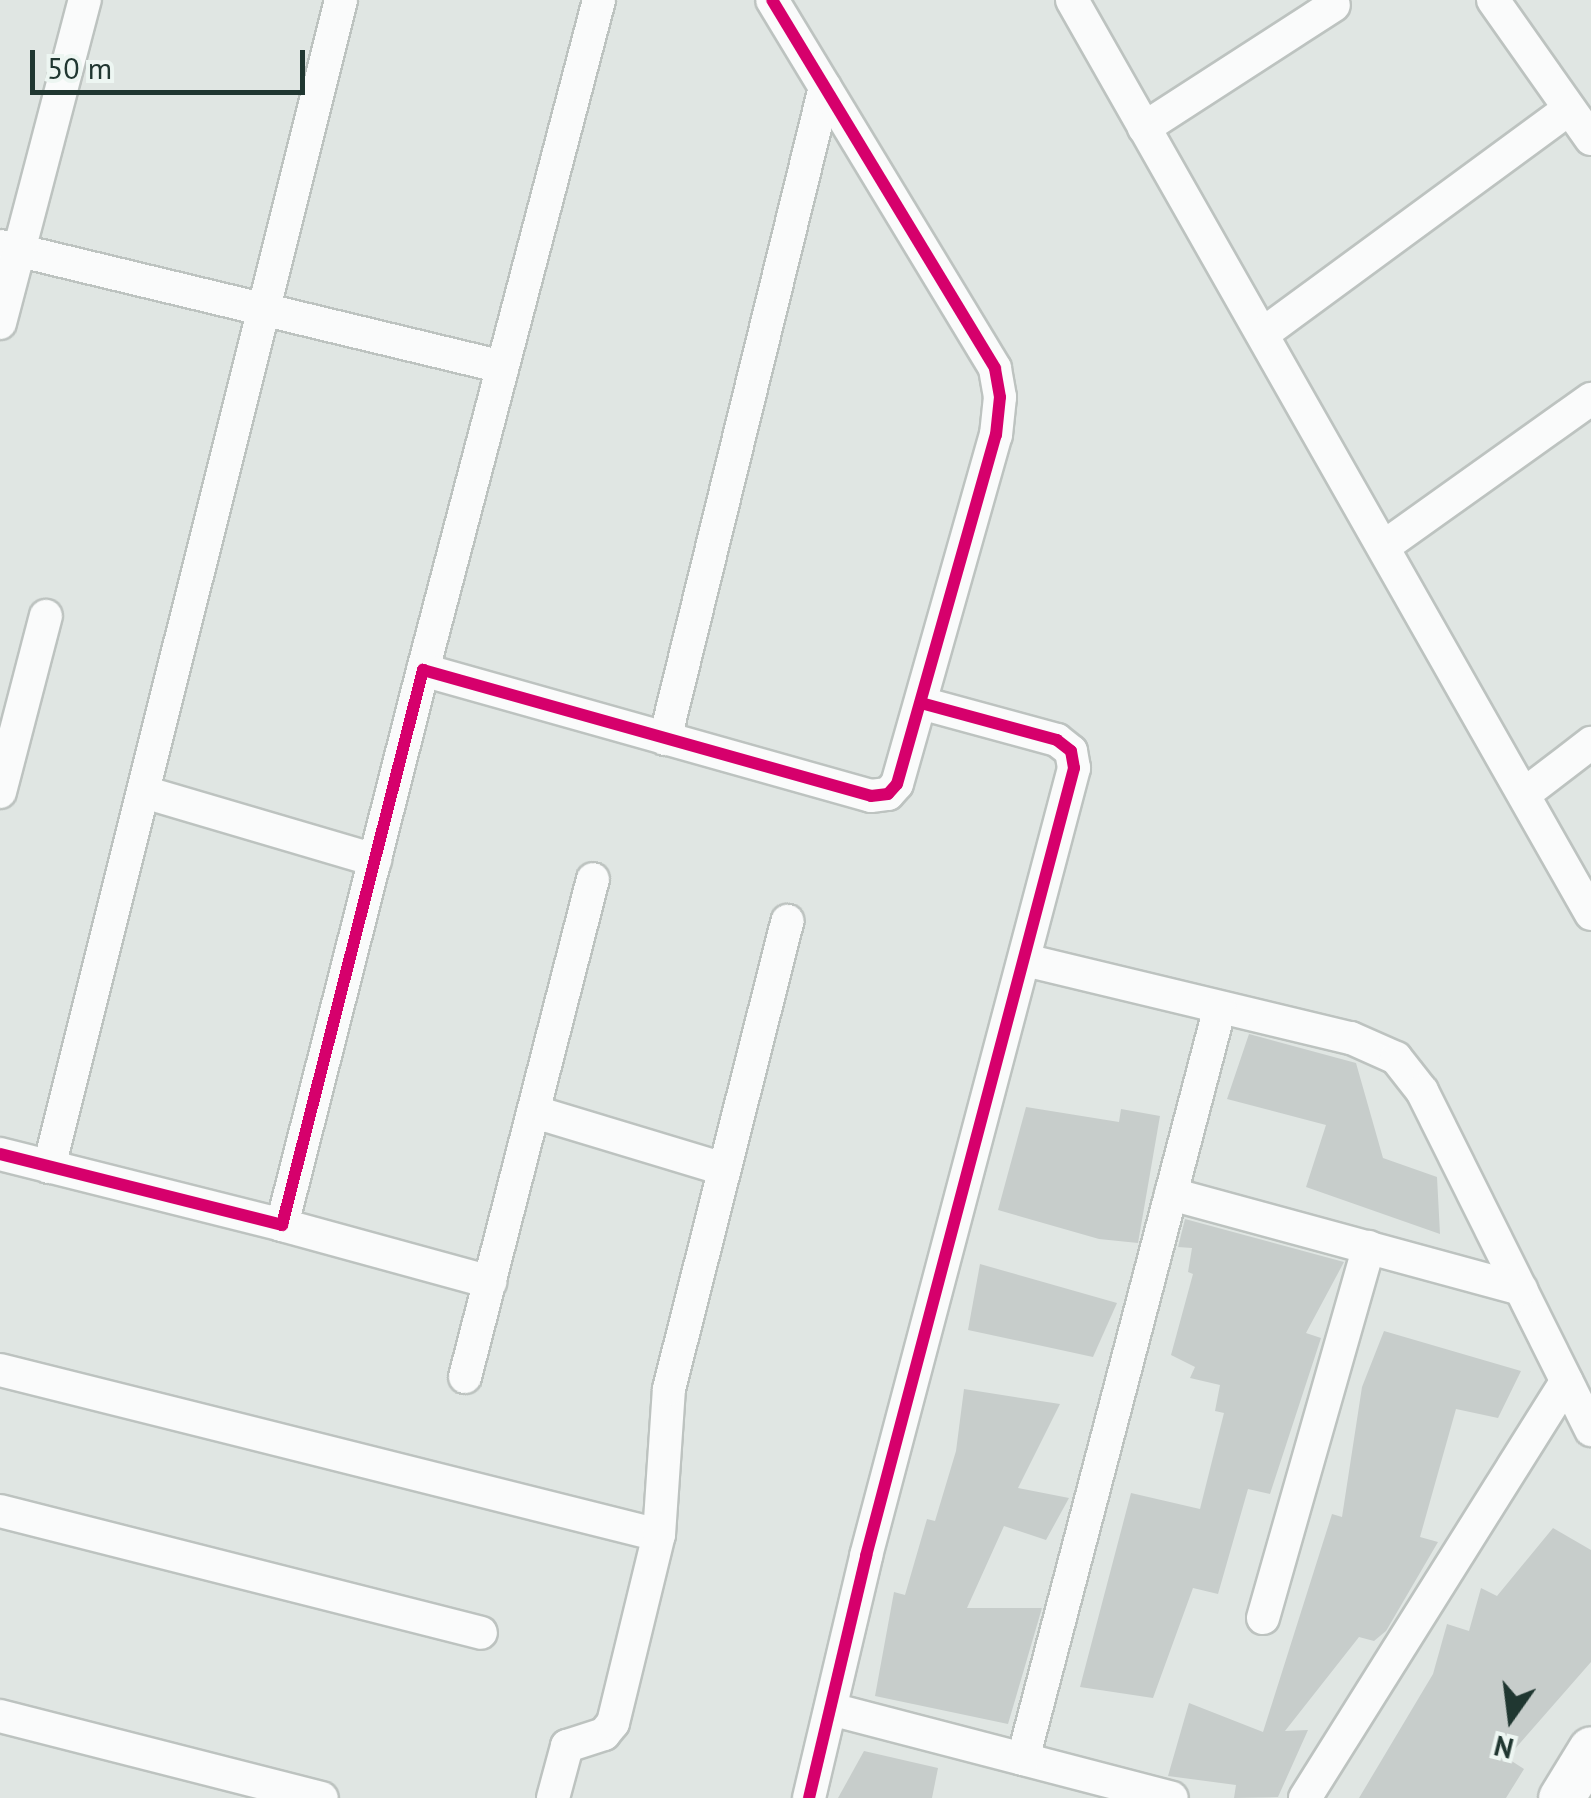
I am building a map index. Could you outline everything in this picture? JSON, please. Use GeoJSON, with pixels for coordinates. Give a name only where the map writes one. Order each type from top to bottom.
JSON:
{"type":"FeatureCollection","features":[{"type":"Feature","properties":{"kind":"street"},"geometry":{"type":"LineString","coordinates":[[0,323],[10,248],[85,0]]}},
{"type":"Feature","properties":{"kind":"street"},"geometry":{"type":"LineString","coordinates":[[50,1166],[342,0]]}},
{"type":"Feature","properties":{"kind":"street"},"geometry":{"type":"LineString","coordinates":[[282,1225],[599,0]]}},
{"type":"Feature","properties":{"kind":"street"},"geometry":{"type":"LineString","coordinates":[[423,670],[871,796],[888,794],[897,784],[996,434],[1000,397],[995,368],[772,0]]}},
{"type":"Feature","properties":{"kind":"street"},"geometry":{"type":"LineString","coordinates":[[1072,0],[1527,792],[1591,914]]}},
{"type":"Feature","properties":{"kind":"street"},"geometry":{"type":"LineString","coordinates":[[1493,0],[1591,140]]}},
{"type":"Feature","properties":{"kind":"street"},"geometry":{"type":"LineString","coordinates":[[1144,128],[1336,2]]}},
{"type":"Feature","properties":{"kind":"street"},"geometry":{"type":"LineString","coordinates":[[665,739],[825,88]]}},
{"type":"Feature","properties":{"kind":"street"},"geometry":{"type":"LineString","coordinates":[[1264,333],[1569,110]]}},
{"type":"Feature","properties":{"kind":"street"},"geometry":{"type":"LineString","coordinates":[[10,248],[265,314],[502,367]]}},
{"type":"Feature","properties":{"kind":"street"},"geometry":{"type":"LineString","coordinates":[[1386,545],[1591,398]]}},
{"type":"Feature","properties":{"kind":"street"},"geometry":{"type":"LineString","coordinates":[[0,792],[46,616]]}},
{"type":"Feature","properties":{"kind":"street"},"geometry":{"type":"LineString","coordinates":[[809,1798],[1074,768],[1071,751],[1057,740],[920,703]]}},
{"type":"Feature","properties":{"kind":"street"},"geometry":{"type":"LineString","coordinates":[[1527,792],[1591,743]]}},
{"type":"Feature","properties":{"kind":"street"},"geometry":{"type":"LineString","coordinates":[[144,792],[375,860]]}},
{"type":"Feature","properties":{"kind":"street"},"geometry":{"type":"LineString","coordinates":[[465,1378],[593,879]]}},
{"type":"Feature","properties":{"kind":"street"},"geometry":{"type":"LineString","coordinates":[[553,1798],[567,1746],[604,1734],[614,1723],[658,1535],[668,1389],[787,921]]}},
{"type":"Feature","properties":{"kind":"street"},"geometry":{"type":"LineString","coordinates":[[1024,960],[1351,1038],[1396,1058],[1422,1091],[1591,1430]]}},
{"type":"Feature","properties":{"kind":"street"},"geometry":{"type":"LineString","coordinates":[[1023,1759],[1220,1006]]}},
{"type":"Feature","properties":{"kind":"street"},"geometry":{"type":"LineString","coordinates":[[534,1112],[724,1168]]}},
{"type":"Feature","properties":{"kind":"street"},"geometry":{"type":"LineString","coordinates":[[0,1154],[490,1282]]}},
{"type":"Feature","properties":{"kind":"street"},"geometry":{"type":"LineString","coordinates":[[1172,1194],[1521,1289]]}},
{"type":"Feature","properties":{"kind":"street"},"geometry":{"type":"LineString","coordinates":[[1263,1618],[1369,1248]]}},
{"type":"Feature","properties":{"kind":"street"},"geometry":{"type":"LineString","coordinates":[[0,1370],[658,1535]]}},
{"type":"Feature","properties":{"kind":"street"},"geometry":{"type":"LineString","coordinates":[[1305,1798],[1567,1382]]}},
{"type":"Feature","properties":{"kind":"street"},"geometry":{"type":"LineString","coordinates":[[0,1510],[481,1632]]}},
{"type":"Feature","properties":{"kind":"street"},"geometry":{"type":"LineString","coordinates":[[831,1708],[1172,1798]]}},
{"type":"Feature","properties":{"kind":"street"},"geometry":{"type":"LineString","coordinates":[[0,1716],[322,1798]]}},
{"type":"Feature","properties":{"kind":"street"},"geometry":{"type":"LineString","coordinates":[[1561,1798],[1591,1749]]}},
{"type":"Feature","properties":{"kind":"building"},"geometry":{"type":"Polygon","coordinates":[[[1249,1034],[1356,1063],[1383,1158],[1437,1177],[1440,1234],[1306,1187],[1326,1125],[1227,1099],[1249,1034]]]}},
{"type":"Feature","properties":{"kind":"building"},"geometry":{"type":"Polygon","coordinates":[[[1026,1107],[1119,1122],[1121,1109],[1160,1116],[1138,1243],[1099,1239],[998,1210],[1026,1107]]]}},
{"type":"Feature","properties":{"kind":"building"},"geometry":{"type":"Polygon","coordinates":[[[1185,1219],[1344,1262],[1306,1333],[1321,1338],[1270,1494],[1248,1489],[1218,1594],[1193,1588],[1153,1698],[1080,1687],[1131,1493],[1200,1509],[1224,1413],[1215,1411],[1220,1385],[1190,1378],[1195,1367],[1171,1355],[1193,1274],[1188,1272],[1192,1248],[1178,1247],[1185,1219]]]}},
{"type":"Feature","properties":{"kind":"building"},"geometry":{"type":"Polygon","coordinates":[[[980,1264],[1117,1303],[1093,1357],[968,1330],[980,1264]]]}},
{"type":"Feature","properties":{"kind":"building"},"geometry":{"type":"Polygon","coordinates":[[[1384,1331],[1521,1371],[1498,1418],[1456,1409],[1420,1537],[1438,1542],[1386,1631],[1374,1641],[1359,1637],[1285,1731],[1308,1730],[1278,1797],[1234,1798],[1236,1785],[1168,1776],[1189,1703],[1263,1732],[1332,1514],[1342,1517],[1362,1387],[1384,1331]]]}},
{"type":"Feature","properties":{"kind":"building"},"geometry":{"type":"Polygon","coordinates":[[[964,1389],[1060,1404],[1018,1488],[1069,1498],[1046,1540],[1004,1526],[967,1608],[1042,1608],[1008,1724],[875,1696],[894,1592],[905,1595],[927,1519],[935,1521],[956,1451],[964,1389]]]}},
{"type":"Feature","properties":{"kind":"building"},"geometry":{"type":"Polygon","coordinates":[[[1553,1528],[1591,1550],[1591,1662],[1507,1758],[1524,1769],[1506,1798],[1359,1798],[1433,1674],[1447,1624],[1469,1631],[1481,1588],[1497,1596],[1553,1528]]]}},
{"type":"Feature","properties":{"kind":"building"},"geometry":{"type":"Polygon","coordinates":[[[864,1751],[938,1768],[932,1798],[838,1798],[864,1751]]]}},
{"type":"Feature","properties":{"kind":"cycle path"},"geometry":{"type":"LineString","coordinates":[[0,1154],[282,1225],[423,670],[871,796],[888,794],[897,784],[996,435],[1000,397],[995,368],[772,0]]}},
{"type":"Feature","properties":{"kind":"cycle path"},"geometry":{"type":"LineString","coordinates":[[809,1798],[866,1556],[1074,768],[1071,751],[1057,740],[921,703]]}}]}
